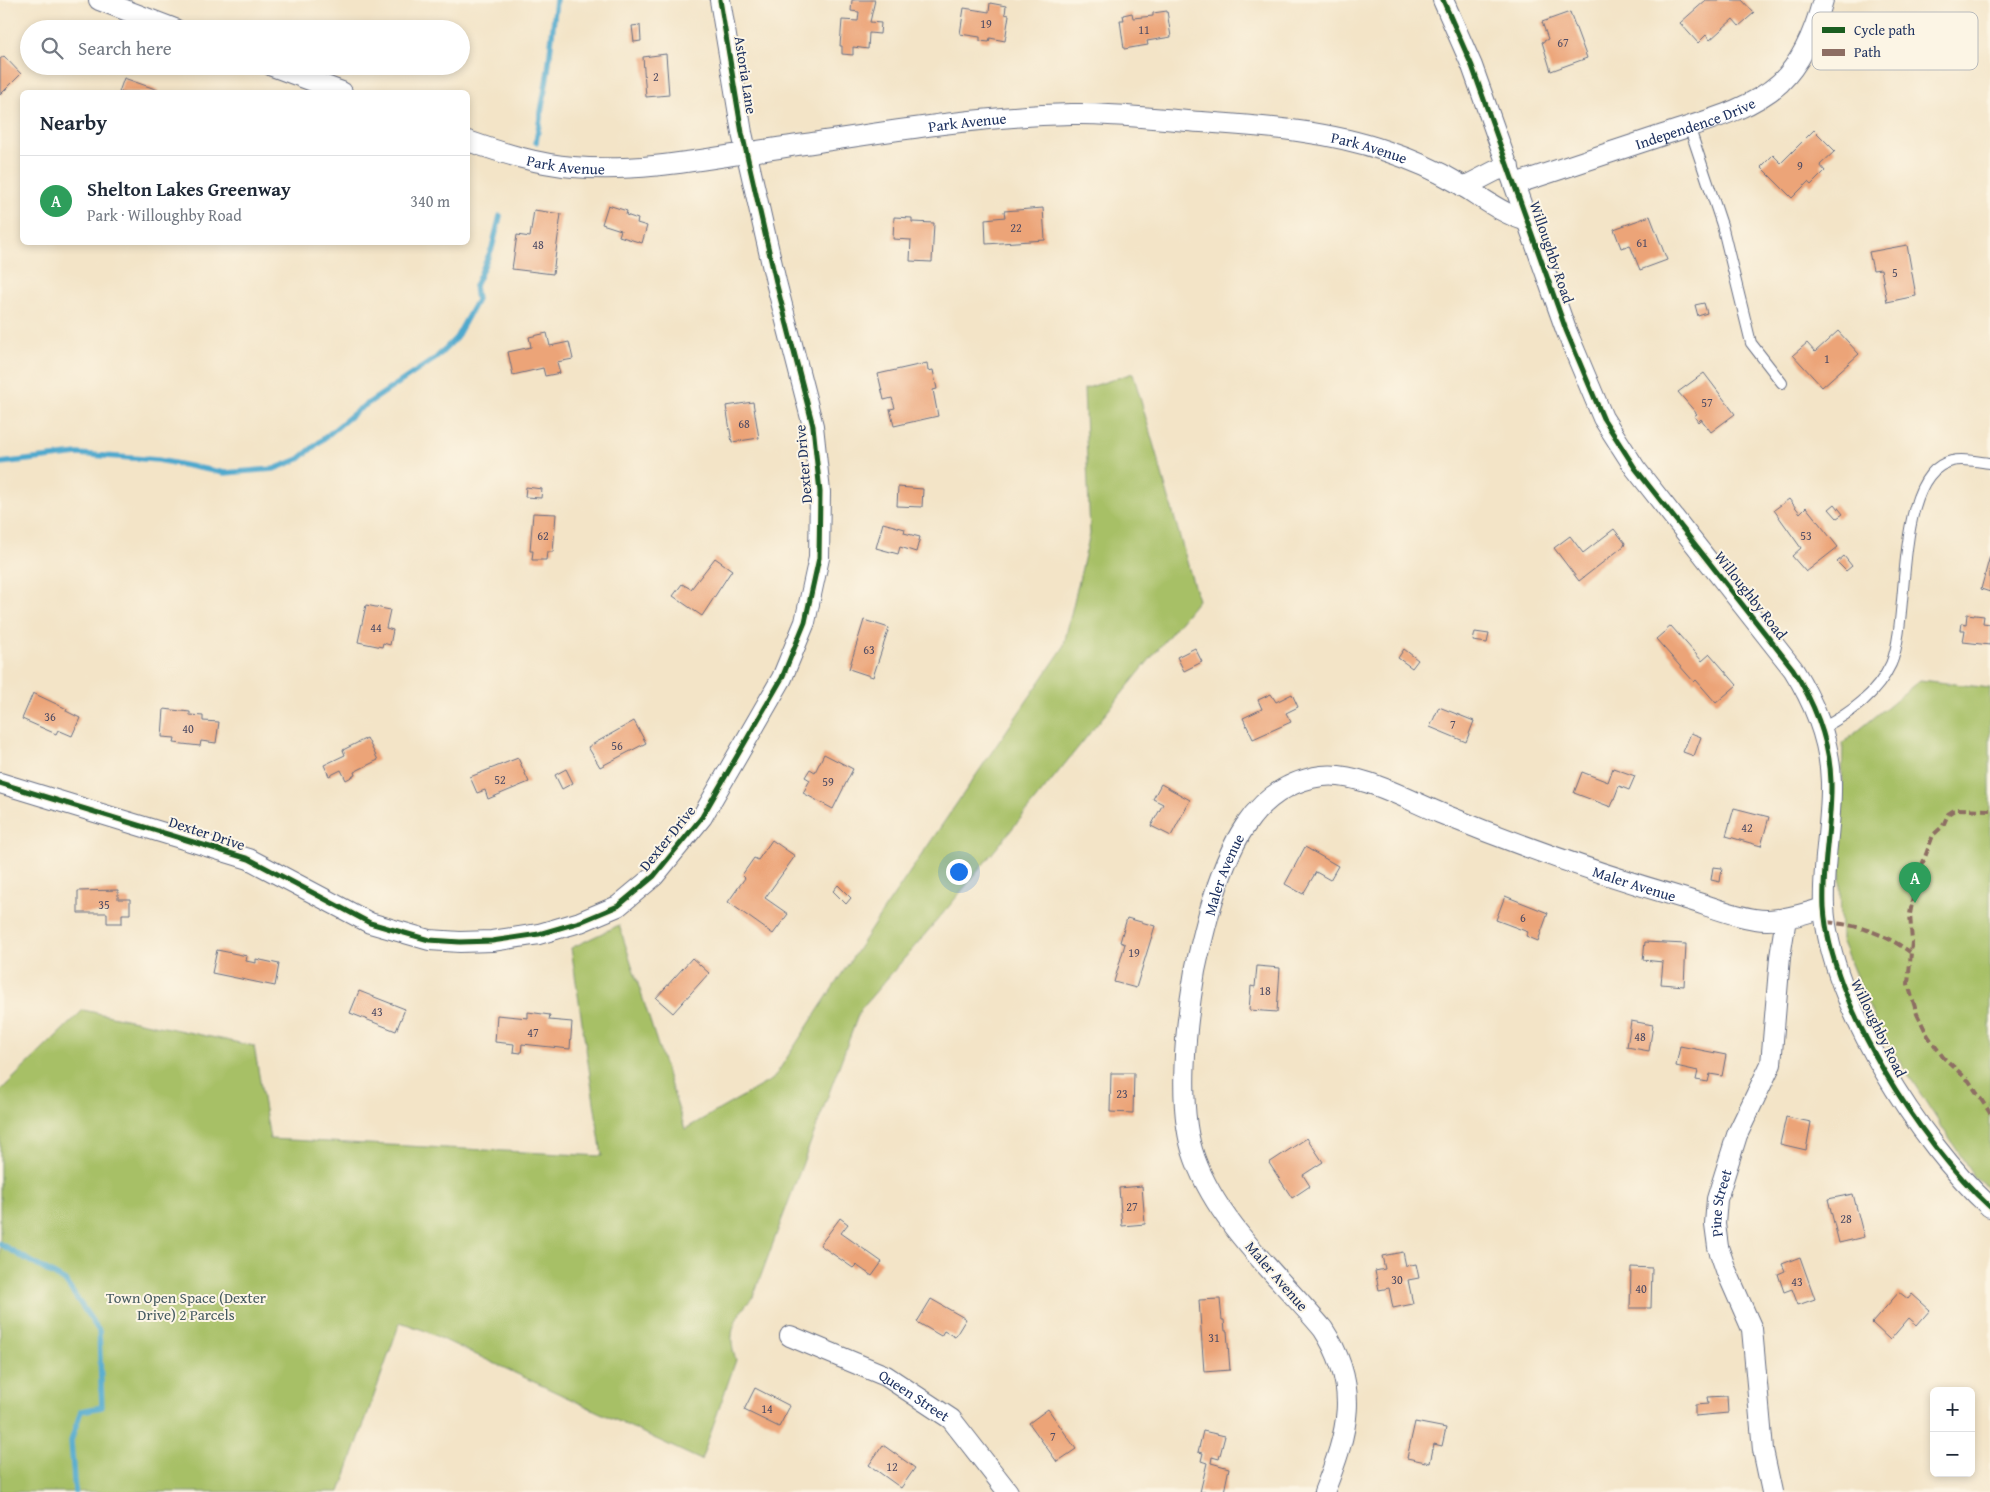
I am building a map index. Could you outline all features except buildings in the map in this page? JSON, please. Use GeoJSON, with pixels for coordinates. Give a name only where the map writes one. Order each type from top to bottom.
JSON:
{"type":"FeatureCollection","features":[{"type":"Feature","properties":{"kind":"street"},"geometry":{"type":"LineString","coordinates":[[99,0],[151,20]]}},
{"type":"Feature","properties":{"kind":"street","name":"Astoria Lane"},"geometry":{"type":"LineString","coordinates":[[720,0],[742,133],[748,153]]}},
{"type":"Feature","properties":{"kind":"street","name":"Willoughby Road"},"geometry":{"type":"LineString","coordinates":[[1443,0],[1472,66],[1570,338],[1603,418],[1635,468],[1793,669],[1813,704],[1827,747],[1831,782],[1824,878],[1824,908],[1838,970],[1853,1010],[1877,1058],[1931,1142],[1962,1179],[1990,1207]]}},
{"type":"Feature","properties":{"kind":"street","name":"Independence Drive"},"geometry":{"type":"LineString","coordinates":[[1818,12],[1822,0]]}},
{"type":"Feature","properties":{"kind":"street","name":"Independence Drive"},"geometry":{"type":"LineString","coordinates":[[1512,176],[1689,126],[1734,110],[1778,84],[1793,70],[1806,47],[1812,29]]}},
{"type":"Feature","properties":{"kind":"street"},"geometry":{"type":"LineString","coordinates":[[296,75],[337,90]]}},
{"type":"Feature","properties":{"kind":"street","name":"Park Avenue"},"geometry":{"type":"LineString","coordinates":[[470,142],[541,162],[598,169],[676,164],[959,122],[1075,114],[1224,124],[1339,138],[1367,145],[1404,158],[1464,187],[1502,212],[1527,221]]}},
{"type":"Feature","properties":{"kind":"street","name":"Dexter Drive"},"geometry":{"type":"LineString","coordinates":[[0,783],[250,859],[370,923],[429,940],[460,942],[492,941],[539,934],[580,922],[618,906],[640,888],[654,876],[702,817],[782,678],[805,622],[819,558],[820,492],[813,426],[776,282],[748,153]]}},
{"type":"Feature","properties":{"kind":"street"},"geometry":{"type":"LineString","coordinates":[[1464,187],[1495,171],[1512,176]]}},
{"type":"Feature","properties":{"kind":"street","name":"Maler Avenue"},"geometry":{"type":"LineString","coordinates":[[1324,1492],[1344,1432],[1347,1403],[1344,1371],[1332,1342],[1323,1329],[1230,1221],[1195,1161],[1186,1124],[1186,1056],[1191,994],[1196,964],[1218,882],[1240,832],[1250,818],[1267,801],[1296,783],[1326,775],[1342,776],[1375,786],[1510,842],[1656,890],[1763,920],[1786,918],[1824,908]]}},
{"type":"Feature","properties":{"kind":"street","name":"Pine Street"},"geometry":{"type":"LineString","coordinates":[[1772,1492],[1763,1450],[1752,1329],[1718,1247],[1716,1224],[1717,1199],[1737,1135],[1771,1064],[1780,957],[1786,918]]}},
{"type":"Feature","properties":{"kind":"street","name":"Queen Street"},"geometry":{"type":"LineString","coordinates":[[790,1336],[886,1376],[951,1419],[1008,1492]]}},
{"type":"Feature","properties":{"kind":"lane"},"geometry":{"type":"LineString","coordinates":[[1689,126],[1722,225],[1751,343],[1782,383]]}},
{"type":"Feature","properties":{"kind":"lane"},"geometry":{"type":"LineString","coordinates":[[1822,728],[1848,714],[1861,704],[1891,664],[1897,639],[1909,534],[1920,491],[1928,476],[1938,467],[1951,461],[1990,463]]}},
{"type":"Feature","properties":{"kind":"green space","name":"Town Open Space (Dexter Drive) 2 Parcels"},"geometry":{"type":"Polygon","coordinates":[[[1133,373],[1198,600],[951,904],[860,1010],[753,1297],[741,1311],[734,1326],[732,1342],[736,1360],[701,1460],[423,1330],[400,1322],[340,1492],[0,1492],[0,1091],[83,1010],[254,1046],[270,1139],[602,1156],[571,948],[619,925],[685,1129],[773,1079],[877,920],[1063,648],[1090,534],[1084,389],[1133,373]]]}},
{"type":"Feature","properties":{"kind":"green space"},"geometry":{"type":"Polygon","coordinates":[[[1920,680],[1990,688],[1990,1190],[1975,1178],[1878,1028],[1841,940],[1840,866],[1843,743],[1920,680]]]}},
{"type":"Feature","properties":{"kind":"waterway"},"geometry":{"type":"LineString","coordinates":[[536,142],[548,71],[556,0]]}},
{"type":"Feature","properties":{"kind":"waterway"},"geometry":{"type":"LineString","coordinates":[[0,463],[78,454],[158,460],[225,473],[274,469],[299,459],[358,410],[436,358],[456,338],[477,300],[475,286],[492,248],[500,216]]}},
{"type":"Feature","properties":{"kind":"waterway"},"geometry":{"type":"LineString","coordinates":[[0,1244],[65,1281],[99,1331],[102,1407],[81,1411],[71,1441],[75,1492]]}},
{"type":"Feature","properties":{"kind":"marked path"},"geometry":{"type":"LineString","coordinates":[[1990,810],[1956,809],[1948,814],[1943,826],[1933,835],[1916,882],[1910,914],[1912,942],[1908,984],[1917,1014],[1928,1036],[1943,1057],[1969,1081],[1990,1113]]}},
{"type":"Feature","properties":{"kind":"marked path"},"geometry":{"type":"LineString","coordinates":[[1826,922],[1849,925],[1870,931],[1910,952]]}},
{"type":"Feature","properties":{"kind":"cycle path"},"geometry":{"type":"LineString","coordinates":[[0,783],[249,859],[370,923],[429,940],[460,942],[492,941],[539,934],[580,922],[618,906],[654,876],[702,817],[782,678],[805,622],[819,558],[820,492],[813,426],[776,282],[742,133],[720,0]]}},
{"type":"Feature","properties":{"kind":"cycle path"},"geometry":{"type":"LineString","coordinates":[[1443,0],[1472,66],[1566,330],[1603,418],[1635,468],[1793,669],[1814,709],[1828,752],[1831,782],[1824,876],[1824,907],[1830,945],[1843,985],[1861,1027],[1883,1069],[1908,1109],[1935,1147],[1963,1180],[1990,1207]]}},
{"type":"Feature","properties":{"kind":"place","name":"Shelton Lakes Greenway"},"geometry":{"type":"Point","coordinates":[1915,903]}}]}
